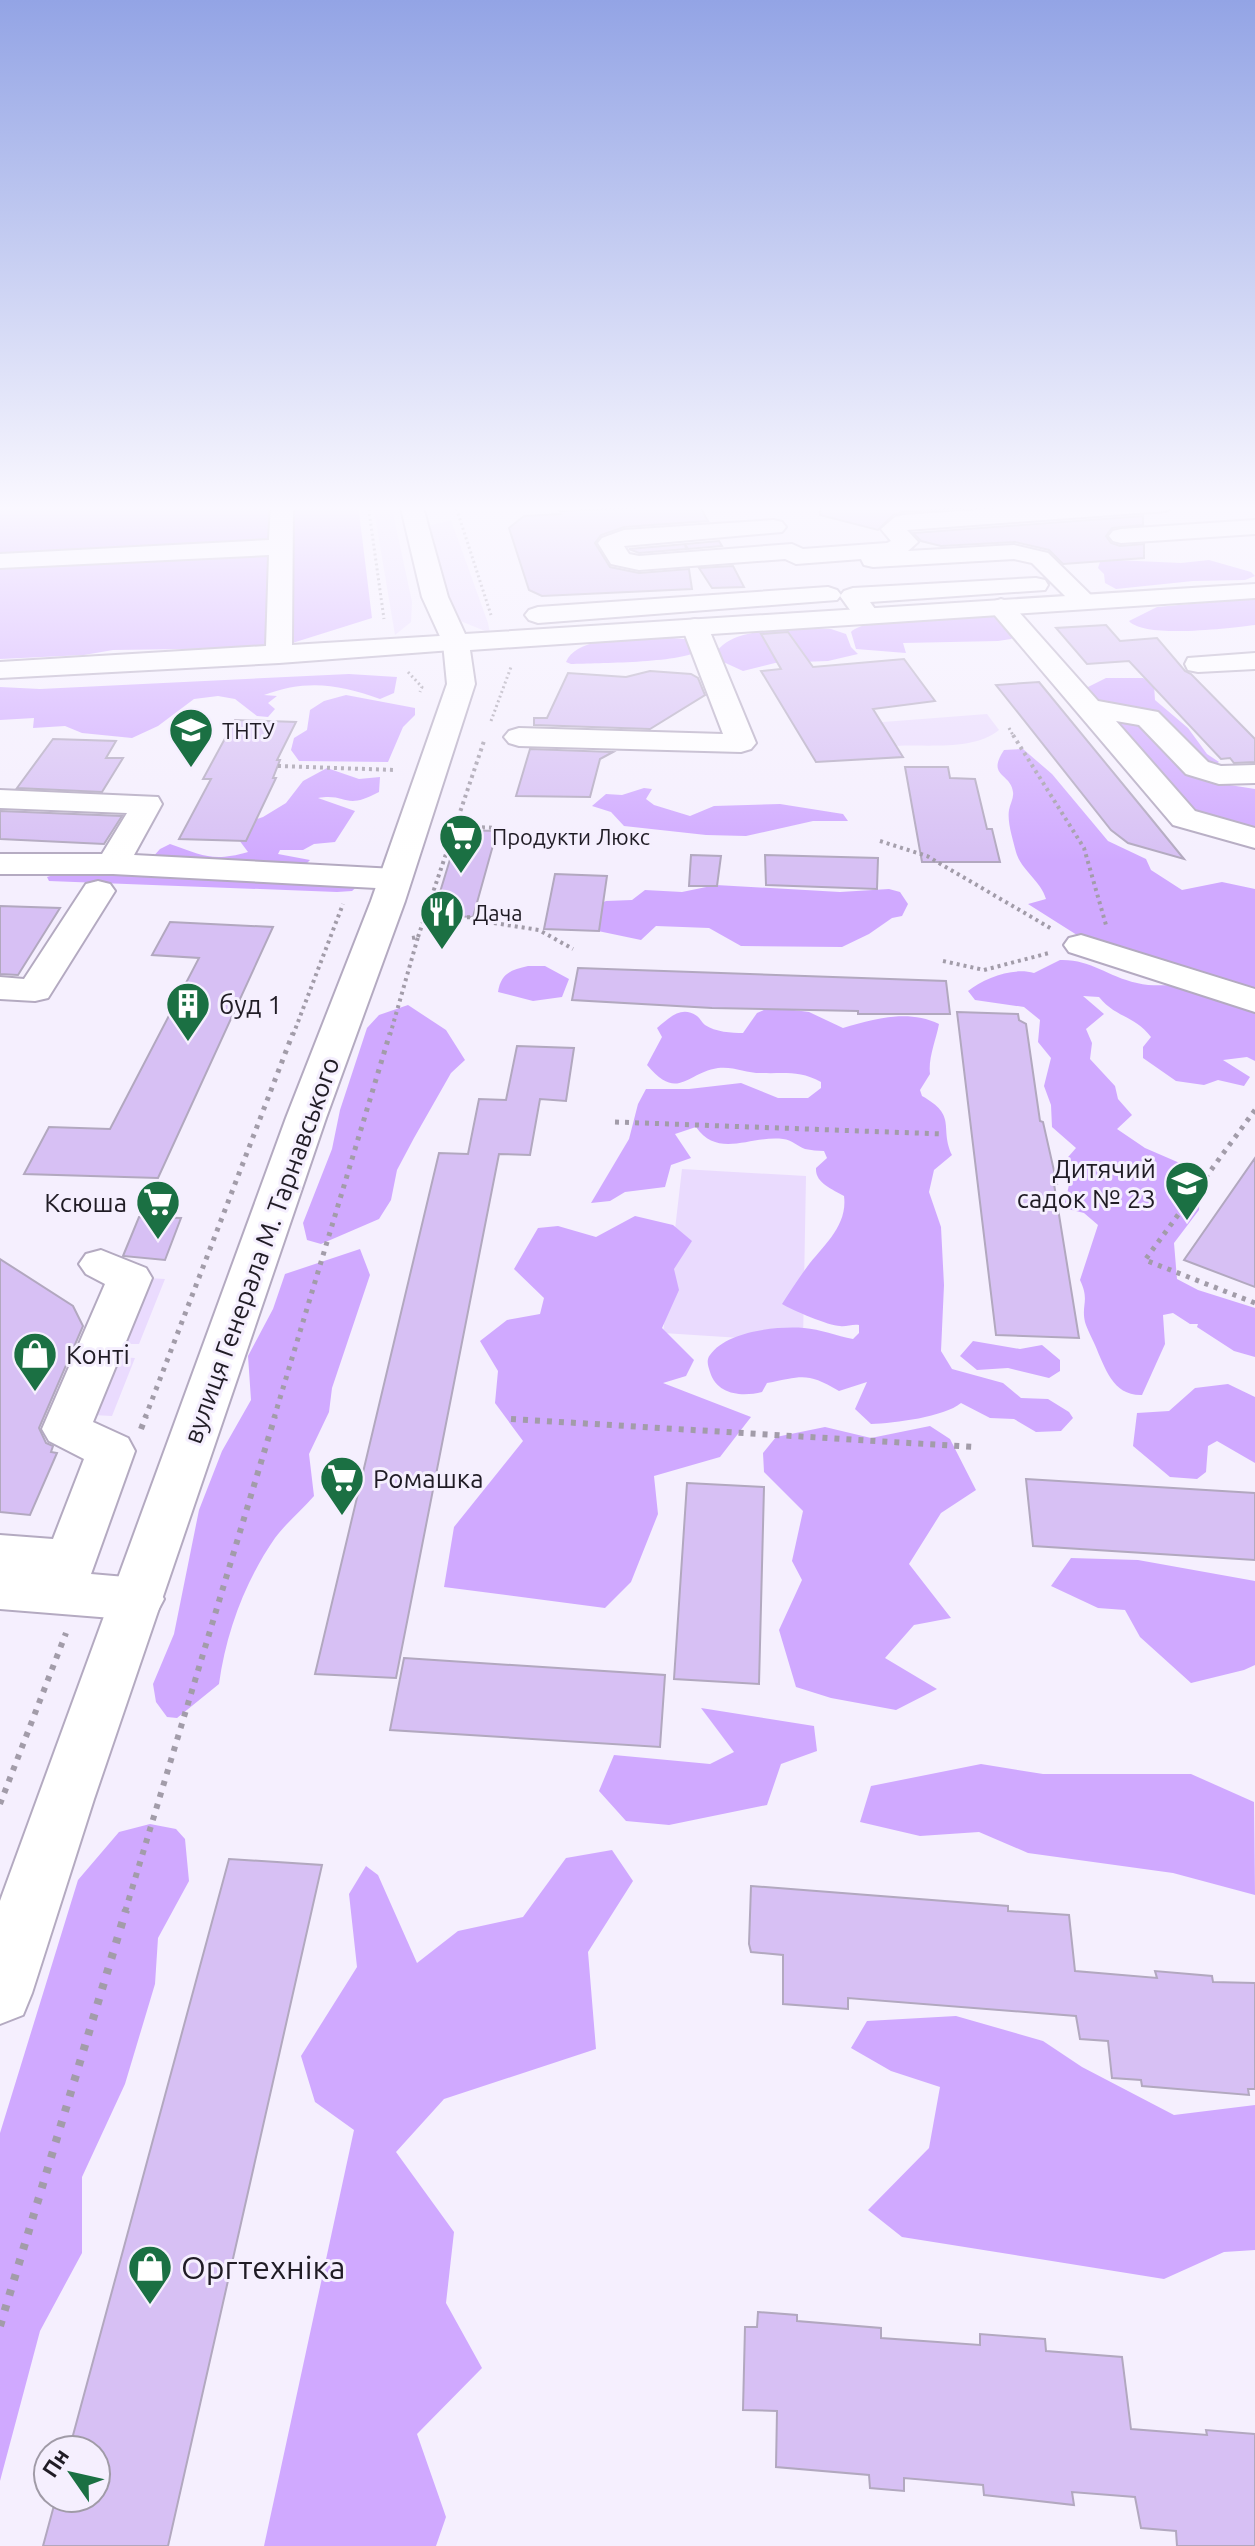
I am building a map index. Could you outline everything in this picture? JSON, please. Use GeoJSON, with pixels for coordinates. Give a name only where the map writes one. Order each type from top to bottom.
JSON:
{"type":"FeatureCollection","features":[{"type":"Feature","properties":{"kind":"main road"},"geometry":{"type":"LineString","coordinates":[[279,655],[280,623]]}},
{"type":"Feature","properties":{"kind":"main road","name":"вулиця Генерала М. Тарнавського"},"geometry":{"type":"LineString","coordinates":[[0,1993],[306,1118],[391,907],[461,684],[456,643],[447,623]]}},
{"type":"Feature","properties":{"kind":"main road"},"geometry":{"type":"LineString","coordinates":[[0,670],[279,655],[726,623]]}},
{"type":"Feature","properties":{"kind":"main road"},"geometry":{"type":"LineString","coordinates":[[1015,623],[1184,818],[1255,838]]}},
{"type":"Feature","properties":{"kind":"main road"},"geometry":{"type":"LineString","coordinates":[[519,737],[741,743],[695,627]]}},
{"type":"Feature","properties":{"kind":"main road"},"geometry":{"type":"LineString","coordinates":[[1198,664],[1255,661]]}},
{"type":"Feature","properties":{"kind":"main road"},"geometry":{"type":"LineString","coordinates":[[1089,708],[1148,718],[1197,768],[1219,775],[1255,774]]}},
{"type":"Feature","properties":{"kind":"main road"},"geometry":{"type":"LineString","coordinates":[[0,799],[147,804],[35,990],[0,988]]}},
{"type":"Feature","properties":{"kind":"main road"},"geometry":{"type":"LineString","coordinates":[[0,864],[105,878],[391,907]]}},
{"type":"Feature","properties":{"kind":"main road"},"geometry":{"type":"LineString","coordinates":[[0,887],[105,878],[391,907]]}},
{"type":"Feature","properties":{"kind":"main road"},"geometry":{"type":"LineString","coordinates":[[1081,945],[1255,1001]]}},
{"type":"Feature","properties":{"kind":"main road"},"geometry":{"type":"LineString","coordinates":[[64,1576],[111,1451],[66,1429],[130,1278],[101,1264]]}},
{"type":"Feature","properties":{"kind":"main road"},"geometry":{"type":"LineString","coordinates":[[0,1555],[137,1599]]}},
{"type":"Feature","properties":{"kind":"main road"},"geometry":{"type":"LineString","coordinates":[[0,1588],[64,1576]]}},
{"type":"Feature","properties":{"kind":"path"},"geometry":{"type":"LineString","coordinates":[[490,724],[513,662]]}},
{"type":"Feature","properties":{"kind":"path"},"geometry":{"type":"LineString","coordinates":[[404,669],[422,687],[417,700]]}},
{"type":"Feature","properties":{"kind":"path"},"geometry":{"type":"LineString","coordinates":[[1009,728],[1084,848],[1115,956]]}},
{"type":"Feature","properties":{"kind":"path"},"geometry":{"type":"LineString","coordinates":[[183,1322],[391,907],[454,826],[485,738]]}},
{"type":"Feature","properties":{"kind":"path"},"geometry":{"type":"LineString","coordinates":[[390,784],[400,756]]}},
{"type":"Feature","properties":{"kind":"path"},"geometry":{"type":"LineString","coordinates":[[278,766],[395,770]]}},
{"type":"Feature","properties":{"kind":"path"},"geometry":{"type":"LineString","coordinates":[[454,826],[498,828],[515,836]]}},
{"type":"Feature","properties":{"kind":"path"},"geometry":{"type":"LineString","coordinates":[[880,841],[927,856],[1081,945]]}},
{"type":"Feature","properties":{"kind":"path"},"geometry":{"type":"LineString","coordinates":[[391,907],[494,920],[539,930],[573,949]]}},
{"type":"Feature","properties":{"kind":"path"},"geometry":{"type":"LineString","coordinates":[[391,907],[418,937]]}},
{"type":"Feature","properties":{"kind":"path"},"geometry":{"type":"LineString","coordinates":[[391,907],[418,937]]}},
{"type":"Feature","properties":{"kind":"path"},"geometry":{"type":"LineString","coordinates":[[0,2326],[418,937]]}},
{"type":"Feature","properties":{"kind":"path"},"geometry":{"type":"LineString","coordinates":[[943,961],[984,970],[1081,945]]}},
{"type":"Feature","properties":{"kind":"path"},"geometry":{"type":"LineString","coordinates":[[1255,1110],[1145,1260],[1255,1303]]}},
{"type":"Feature","properties":{"kind":"path"},"geometry":{"type":"LineString","coordinates":[[615,1122],[943,1134]]}},
{"type":"Feature","properties":{"kind":"path"},"geometry":{"type":"LineString","coordinates":[[511,1419],[975,1447]]}},
{"type":"Feature","properties":{"kind":"shaded area"},"geometry":{"type":"Polygon","coordinates":[[[0,623],[357,623],[286,645],[113,650],[84,655],[0,659],[0,623]]]}},
{"type":"Feature","properties":{"kind":"shaded area"},"geometry":{"type":"Polygon","coordinates":[[[393,623],[410,623],[395,635],[393,623]]]}},
{"type":"Feature","properties":{"kind":"shaded area"},"geometry":{"type":"Polygon","coordinates":[[[465,623],[488,623],[490,633],[465,623]]]}},
{"type":"Feature","properties":{"kind":"shaded area"},"geometry":{"type":"Polygon","coordinates":[[[875,623],[1002,623],[1016,635],[998,641],[903,643],[906,653],[856,649],[851,632],[875,623]]]}},
{"type":"Feature","properties":{"kind":"shaded area"},"geometry":{"type":"Polygon","coordinates":[[[1132,623],[1255,623],[1208,630],[1169,631],[1132,623]]]}},
{"type":"Feature","properties":{"kind":"shaded area"},"geometry":{"type":"Polygon","coordinates":[[[813,628],[846,634],[851,647],[858,654],[828,661],[775,663],[743,671],[719,660],[716,652],[725,643],[748,634],[813,628]]]}},
{"type":"Feature","properties":{"kind":"shaded area"},"geometry":{"type":"Polygon","coordinates":[[[673,638],[695,640],[698,651],[657,660],[566,662],[584,646],[598,642],[673,638]]]}},
{"type":"Feature","properties":{"kind":"shaded area"},"geometry":{"type":"Polygon","coordinates":[[[349,674],[397,677],[394,693],[380,699],[322,685],[294,687],[264,695],[277,696],[268,703],[275,709],[268,717],[257,716],[235,699],[218,696],[194,699],[158,726],[132,738],[82,733],[65,726],[33,728],[34,718],[0,720],[0,687],[40,689],[349,674]]]}},
{"type":"Feature","properties":{"kind":"shaded area"},"geometry":{"type":"Polygon","coordinates":[[[1106,678],[1143,678],[1154,685],[1155,700],[1188,728],[1207,754],[1219,762],[1210,769],[1217,783],[1255,789],[1255,840],[1191,811],[1126,736],[1123,728],[1100,712],[1084,689],[1106,678]]]}},
{"type":"Feature","properties":{"kind":"shaded area"},"geometry":{"type":"Polygon","coordinates":[[[346,695],[415,708],[415,715],[403,727],[388,762],[299,761],[291,750],[294,738],[307,730],[310,710],[324,701],[346,695]]]}},
{"type":"Feature","properties":{"kind":"shaded area"},"geometry":{"type":"Polygon","coordinates":[[[987,714],[999,730],[989,737],[964,744],[896,746],[886,729],[873,730],[870,723],[987,714]]]}},
{"type":"Feature","properties":{"kind":"shaded area"},"geometry":{"type":"Polygon","coordinates":[[[1023,749],[1052,774],[1108,841],[1146,859],[1151,870],[1182,890],[1222,882],[1255,889],[1255,996],[1088,942],[1028,904],[1046,899],[1016,852],[1009,820],[1013,792],[998,770],[1004,750],[1023,749]]]}},
{"type":"Feature","properties":{"kind":"shaded area"},"geometry":{"type":"Polygon","coordinates":[[[327,768],[359,779],[380,777],[379,792],[352,801],[318,798],[355,811],[335,842],[314,844],[303,850],[280,850],[278,854],[310,860],[300,870],[151,859],[170,844],[209,856],[226,857],[248,852],[236,836],[245,823],[263,817],[286,803],[303,781],[327,768]]]}},
{"type":"Feature","properties":{"kind":"shaded area"},"geometry":{"type":"Polygon","coordinates":[[[644,788],[652,789],[646,799],[654,805],[690,816],[714,806],[780,804],[843,814],[848,821],[813,821],[746,836],[706,835],[624,826],[611,812],[592,806],[606,794],[622,795],[644,788]]]}},
{"type":"Feature","properties":{"kind":"shaded area"},"geometry":{"type":"Polygon","coordinates":[[[67,871],[360,884],[352,891],[337,892],[49,881],[47,877],[67,871]]]}},
{"type":"Feature","properties":{"kind":"shaded area"},"geometry":{"type":"Polygon","coordinates":[[[716,885],[840,892],[889,889],[900,892],[908,904],[902,916],[892,918],[842,947],[741,946],[709,928],[656,926],[641,940],[598,931],[597,905],[606,901],[632,900],[645,890],[682,892],[716,885]]]}},
{"type":"Feature","properties":{"kind":"shaded area"},"geometry":{"type":"Polygon","coordinates":[[[1060,960],[1081,962],[1143,984],[1180,986],[1255,1001],[1255,1061],[1247,1057],[1223,1060],[1250,1077],[1244,1086],[1218,1080],[1204,1085],[1176,1081],[1143,1058],[1143,1047],[1151,1037],[1145,1030],[1099,997],[1083,996],[1104,1014],[1086,1029],[1092,1043],[1090,1059],[1115,1086],[1118,1099],[1132,1115],[1117,1129],[1145,1148],[1182,1164],[1200,1188],[1199,1210],[1174,1243],[1177,1279],[1198,1290],[1255,1308],[1255,1357],[1234,1351],[1197,1327],[1198,1324],[1190,1324],[1173,1313],[1163,1315],[1165,1344],[1142,1395],[1124,1391],[1111,1379],[1085,1322],[1085,1298],[1080,1280],[1098,1225],[1084,1213],[1068,1209],[1065,1202],[1069,1185],[1062,1164],[1076,1148],[1052,1127],[1051,1105],[1044,1086],[1051,1058],[1038,1042],[1040,1020],[1024,1007],[975,1000],[968,991],[999,975],[1017,971],[1034,973],[1060,960]]]}},
{"type":"Feature","properties":{"kind":"shaded area"},"geometry":{"type":"Polygon","coordinates":[[[528,966],[545,966],[569,979],[562,997],[533,1001],[498,992],[508,973],[528,966]]]}},
{"type":"Feature","properties":{"kind":"shaded area"},"geometry":{"type":"Polygon","coordinates":[[[408,1005],[446,1030],[465,1060],[451,1073],[414,1138],[397,1170],[391,1200],[379,1219],[321,1244],[307,1240],[303,1223],[332,1149],[340,1110],[367,1028],[379,1015],[408,1005]]]}},
{"type":"Feature","properties":{"kind":"shaded area"},"geometry":{"type":"Polygon","coordinates":[[[771,1007],[809,1012],[843,1028],[903,1016],[939,1024],[930,1074],[920,1090],[922,1096],[944,1116],[952,1155],[934,1170],[929,1192],[941,1227],[944,1285],[941,1351],[952,1369],[1003,1383],[1021,1398],[1048,1399],[1069,1412],[1073,1418],[1061,1431],[1036,1432],[1014,1419],[990,1418],[961,1403],[931,1416],[871,1424],[855,1409],[867,1382],[839,1391],[812,1378],[797,1377],[767,1383],[762,1392],[746,1394],[718,1386],[710,1372],[709,1357],[718,1347],[740,1335],[767,1329],[793,1328],[853,1339],[859,1333],[859,1325],[828,1323],[782,1304],[833,1235],[842,1217],[844,1196],[825,1185],[816,1173],[816,1168],[827,1158],[824,1151],[805,1149],[783,1139],[736,1144],[714,1142],[696,1127],[675,1134],[691,1158],[671,1165],[665,1187],[625,1192],[610,1201],[591,1203],[629,1139],[638,1104],[646,1089],[689,1089],[741,1083],[778,1098],[808,1098],[821,1088],[821,1082],[798,1074],[755,1073],[724,1068],[707,1071],[675,1084],[658,1076],[647,1065],[662,1037],[657,1028],[680,1012],[691,1013],[714,1029],[743,1033],[757,1013],[771,1007]]]}},
{"type":"Feature","properties":{"kind":"shaded area"},"geometry":{"type":"Polygon","coordinates":[[[682,1169],[806,1176],[803,1342],[663,1333],[682,1169]]]}},
{"type":"Feature","properties":{"kind":"shaded area"},"geometry":{"type":"Polygon","coordinates":[[[635,1216],[673,1225],[692,1241],[674,1269],[679,1290],[662,1328],[694,1360],[686,1376],[663,1383],[751,1417],[720,1457],[654,1476],[658,1514],[631,1582],[605,1608],[444,1587],[454,1527],[523,1441],[495,1403],[498,1371],[480,1341],[507,1320],[540,1314],[544,1298],[514,1269],[538,1228],[558,1226],[596,1237],[635,1216]]]}},
{"type":"Feature","properties":{"kind":"shaded area"},"geometry":{"type":"Polygon","coordinates":[[[360,1249],[370,1275],[332,1388],[329,1412],[309,1454],[314,1496],[275,1538],[255,1572],[232,1627],[219,1684],[177,1718],[167,1717],[156,1702],[153,1684],[174,1634],[199,1510],[222,1451],[251,1400],[248,1356],[273,1309],[285,1274],[360,1249]]]}},
{"type":"Feature","properties":{"kind":"shaded area"},"geometry":{"type":"Polygon","coordinates":[[[148,1278],[165,1279],[139,1344],[122,1344],[148,1278]]]}},
{"type":"Feature","properties":{"kind":"shaded area"},"geometry":{"type":"Polygon","coordinates":[[[973,1341],[1020,1349],[1042,1345],[1060,1360],[1060,1371],[1049,1378],[1008,1368],[977,1370],[960,1356],[973,1341]]]}},
{"type":"Feature","properties":{"kind":"shaded area"},"geometry":{"type":"Polygon","coordinates":[[[117,1357],[135,1358],[112,1416],[93,1415],[117,1357]]]}},
{"type":"Feature","properties":{"kind":"shaded area"},"geometry":{"type":"Polygon","coordinates":[[[1228,1384],[1255,1397],[1255,1463],[1217,1441],[1208,1446],[1206,1472],[1197,1479],[1170,1477],[1133,1446],[1137,1413],[1169,1411],[1195,1388],[1228,1384]]]}},
{"type":"Feature","properties":{"kind":"shaded area"},"geometry":{"type":"Polygon","coordinates":[[[930,1426],[950,1439],[976,1490],[941,1513],[909,1564],[951,1618],[914,1625],[885,1658],[937,1689],[896,1710],[831,1698],[796,1687],[779,1630],[802,1580],[792,1561],[803,1511],[764,1472],[763,1453],[776,1437],[825,1427],[871,1438],[930,1426]]]}},
{"type":"Feature","properties":{"kind":"shaded area"},"geometry":{"type":"Polygon","coordinates":[[[1071,1558],[1138,1560],[1255,1581],[1255,1665],[1191,1683],[1140,1637],[1125,1610],[1098,1608],[1051,1586],[1071,1558]]]}},
{"type":"Feature","properties":{"kind":"shaded area"},"geometry":{"type":"Polygon","coordinates":[[[701,1708],[814,1726],[817,1751],[781,1764],[767,1805],[669,1825],[626,1821],[599,1791],[614,1755],[710,1764],[734,1752],[701,1708]]]}},
{"type":"Feature","properties":{"kind":"shaded area"},"geometry":{"type":"Polygon","coordinates":[[[981,1764],[1043,1774],[1191,1774],[1254,1802],[1255,1895],[1173,1873],[1028,1853],[979,1832],[920,1836],[860,1822],[871,1786],[981,1764]]]}},
{"type":"Feature","properties":{"kind":"shaded area"},"geometry":{"type":"Polygon","coordinates":[[[150,1824],[176,1829],[185,1839],[189,1881],[158,1938],[155,1984],[125,2084],[82,2177],[82,2253],[40,2331],[0,2481],[0,2133],[78,1880],[119,1832],[150,1824]]]}},
{"type":"Feature","properties":{"kind":"shaded area"},"geometry":{"type":"Polygon","coordinates":[[[612,1850],[633,1881],[588,1952],[596,2049],[444,2099],[396,2152],[454,2232],[446,2303],[482,2368],[417,2434],[446,2517],[436,2546],[264,2546],[354,2130],[315,2102],[301,2056],[357,1967],[349,1894],[366,1866],[378,1875],[417,1963],[458,1931],[523,1917],[566,1858],[612,1850]]]}},
{"type":"Feature","properties":{"kind":"shaded area"},"geometry":{"type":"Polygon","coordinates":[[[956,2016],[1043,2041],[1082,2067],[1174,2115],[1255,2105],[1255,2250],[1224,2252],[1164,2279],[902,2237],[868,2210],[929,2148],[940,2087],[891,2071],[851,2048],[867,2021],[956,2016]]]}},
{"type":"Feature","properties":{"kind":"building"},"geometry":{"type":"Polygon","coordinates":[[[1106,625],[1120,641],[1157,638],[1185,671],[1255,739],[1255,762],[1234,763],[1230,758],[1221,759],[1129,661],[1087,664],[1056,628],[1106,625]]]}},
{"type":"Feature","properties":{"kind":"building"},"geometry":{"type":"Polygon","coordinates":[[[788,632],[813,667],[904,659],[935,701],[873,709],[903,757],[816,762],[761,671],[781,669],[761,634],[788,632]]]}},
{"type":"Feature","properties":{"kind":"building"},"geometry":{"type":"Polygon","coordinates":[[[650,671],[691,674],[698,678],[705,695],[650,729],[534,725],[534,718],[547,718],[568,673],[626,677],[650,671]]]}},
{"type":"Feature","properties":{"kind":"building"},"geometry":{"type":"Polygon","coordinates":[[[1039,682],[1184,859],[1128,843],[1111,830],[996,685],[1039,682]]]}},
{"type":"Feature","properties":{"kind":"building"},"geometry":{"type":"Polygon","coordinates":[[[235,720],[296,722],[277,760],[280,760],[273,778],[276,778],[246,841],[179,839],[211,779],[203,779],[235,720]]]}},
{"type":"Feature","properties":{"kind":"building"},"geometry":{"type":"Polygon","coordinates":[[[53,739],[116,741],[106,758],[123,758],[102,792],[17,788],[53,739]]]}},
{"type":"Feature","properties":{"kind":"building"},"geometry":{"type":"Polygon","coordinates":[[[530,749],[613,752],[600,759],[590,797],[516,796],[530,749]]]}},
{"type":"Feature","properties":{"kind":"building"},"geometry":{"type":"Polygon","coordinates":[[[905,767],[948,767],[950,778],[975,779],[987,829],[992,829],[1000,862],[922,862],[905,767]]]}},
{"type":"Feature","properties":{"kind":"building"},"geometry":{"type":"Polygon","coordinates":[[[0,811],[122,816],[104,844],[0,839],[0,811]]]}},
{"type":"Feature","properties":{"kind":"building"},"geometry":{"type":"Polygon","coordinates":[[[459,830],[497,831],[473,917],[433,915],[459,830]]]}},
{"type":"Feature","properties":{"kind":"building"},"geometry":{"type":"Polygon","coordinates":[[[691,855],[721,856],[717,886],[689,886],[691,855]]]}},
{"type":"Feature","properties":{"kind":"building"},"geometry":{"type":"Polygon","coordinates":[[[765,855],[878,858],[877,889],[766,885],[765,855]]]}},
{"type":"Feature","properties":{"kind":"building"},"geometry":{"type":"Polygon","coordinates":[[[555,874],[607,876],[599,931],[544,929],[555,874]]]}},
{"type":"Feature","properties":{"kind":"building"},"geometry":{"type":"Polygon","coordinates":[[[0,906],[60,908],[18,975],[0,974],[0,906]]]}},
{"type":"Feature","properties":{"kind":"building","name":"буд 1"},"geometry":{"type":"Polygon","coordinates":[[[170,922],[273,927],[158,1178],[24,1174],[49,1127],[110,1129],[199,958],[152,955],[170,922]]]}},
{"type":"Feature","properties":{"kind":"building"},"geometry":{"type":"Polygon","coordinates":[[[578,968],[946,981],[950,1014],[858,1014],[858,1011],[712,1008],[572,1000],[578,968]]]}},
{"type":"Feature","properties":{"kind":"building"},"geometry":{"type":"Polygon","coordinates":[[[957,1012],[1018,1014],[1019,1020],[1026,1024],[1040,1121],[1043,1122],[1057,1184],[1054,1184],[1079,1338],[996,1335],[957,1012]]]}},
{"type":"Feature","properties":{"kind":"building"},"geometry":{"type":"Polygon","coordinates":[[[517,1046],[574,1048],[566,1101],[540,1099],[530,1155],[499,1154],[396,1678],[315,1674],[439,1153],[468,1154],[479,1099],[506,1100],[517,1046]]]}},
{"type":"Feature","properties":{"kind":"building"},"geometry":{"type":"Polygon","coordinates":[[[1255,1158],[1255,1287],[1184,1260],[1255,1158]]]}},
{"type":"Feature","properties":{"kind":"building"},"geometry":{"type":"Polygon","coordinates":[[[139,1217],[181,1218],[165,1260],[123,1256],[139,1217]]]}},
{"type":"Feature","properties":{"kind":"building"},"geometry":{"type":"Polygon","coordinates":[[[0,1259],[73,1306],[83,1326],[39,1428],[46,1443],[53,1446],[51,1452],[57,1453],[30,1515],[0,1512],[0,1259]]]}},
{"type":"Feature","properties":{"kind":"building"},"geometry":{"type":"Polygon","coordinates":[[[1026,1479],[1255,1493],[1255,1560],[1033,1546],[1026,1479]]]}},
{"type":"Feature","properties":{"kind":"building"},"geometry":{"type":"Polygon","coordinates":[[[687,1483],[764,1487],[759,1684],[674,1679],[687,1483]]]}},
{"type":"Feature","properties":{"kind":"building"},"geometry":{"type":"Polygon","coordinates":[[[404,1658],[665,1675],[660,1747],[390,1730],[404,1658]]]}},
{"type":"Feature","properties":{"kind":"building"},"geometry":{"type":"Polygon","coordinates":[[[229,1859],[322,1865],[168,2546],[43,2546],[52,2514],[112,2514],[112,2434],[73,2434],[229,1859]]]}},
{"type":"Feature","properties":{"kind":"building"},"geometry":{"type":"Polygon","coordinates":[[[751,1886],[1008,1906],[1008,1911],[1069,1915],[1075,1971],[1157,1978],[1155,1971],[1212,1976],[1213,1982],[1255,1983],[1255,2089],[1248,2089],[1249,2095],[1142,2086],[1141,2080],[1112,2078],[1108,2041],[1080,2039],[1076,2016],[848,1998],[848,2009],[783,2004],[783,1955],[751,1952],[751,1886]]]}},
{"type":"Feature","properties":{"kind":"building"},"geometry":{"type":"Polygon","coordinates":[[[758,2312],[797,2315],[797,2321],[881,2328],[881,2338],[980,2345],[980,2334],[1045,2339],[1046,2351],[1122,2357],[1131,2429],[1207,2435],[1206,2430],[1255,2434],[1255,2546],[1177,2546],[1176,2531],[1141,2528],[1135,2497],[1072,2492],[1074,2505],[984,2495],[983,2485],[904,2478],[904,2491],[870,2488],[869,2475],[776,2467],[777,2411],[743,2410],[745,2327],[757,2327],[758,2312]]]}},
{"type":"Feature","properties":{"kind":"place","name":"ТНТУ"},"geometry":{"type":"Point","coordinates":[191,769]}},
{"type":"Feature","properties":{"kind":"place","name":"Продукти Люкс"},"geometry":{"type":"Point","coordinates":[461,875]}},
{"type":"Feature","properties":{"kind":"place","name":"Дача"},"geometry":{"type":"Point","coordinates":[442,951]}},
{"type":"Feature","properties":{"kind":"place","name":"буд 1"},"geometry":{"type":"Point","coordinates":[188,1043]}},
{"type":"Feature","properties":{"kind":"place","name":"Дитячий садок № 23"},"geometry":{"type":"Point","coordinates":[1187,1222]}},
{"type":"Feature","properties":{"kind":"place","name":"Ксюша"},"geometry":{"type":"Point","coordinates":[158,1241]}},
{"type":"Feature","properties":{"kind":"place","name":"Конті"},"geometry":{"type":"Point","coordinates":[35,1393]}},
{"type":"Feature","properties":{"kind":"place","name":"Ромашка"},"geometry":{"type":"Point","coordinates":[342,1517]}},
{"type":"Feature","properties":{"kind":"place","name":"Оргтехніка"},"geometry":{"type":"Point","coordinates":[150,2306]}}]}
